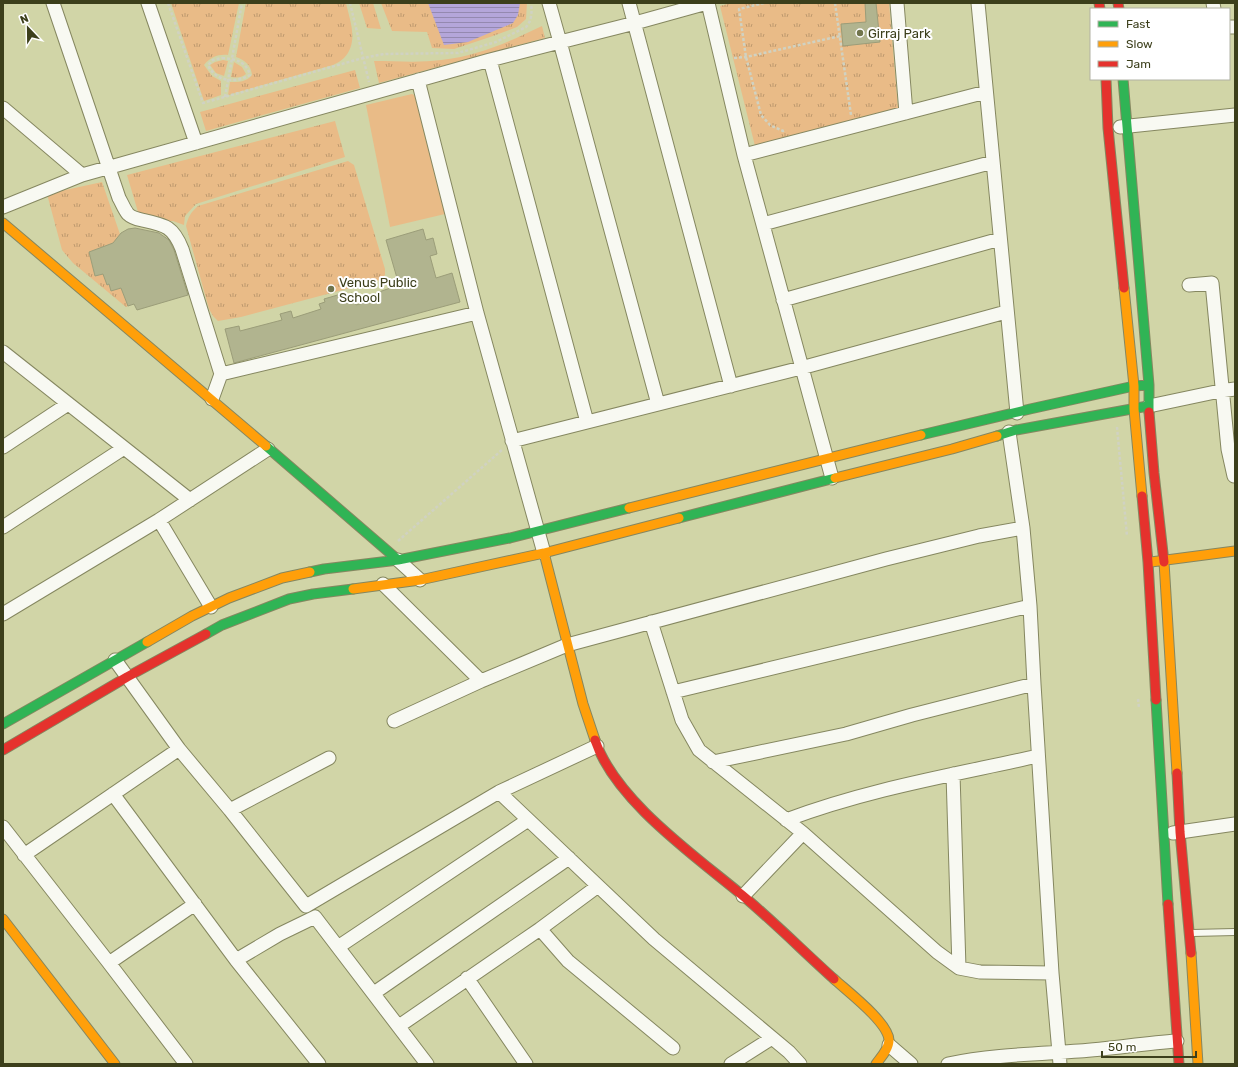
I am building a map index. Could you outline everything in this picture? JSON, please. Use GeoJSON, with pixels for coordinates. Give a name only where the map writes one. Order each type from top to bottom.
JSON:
{"type":"FeatureCollection","features":[{"type":"Feature","properties":{"kind":"street"},"geometry":{"type":"LineString","coordinates":[[53,3],[119,198],[129,214],[136,219],[161,224],[177,236],[221,374],[212,399]]}},
{"type":"Feature","properties":{"kind":"street"},"geometry":{"type":"LineString","coordinates":[[148,3],[196,143]]}},
{"type":"Feature","properties":{"kind":"street"},"geometry":{"type":"LineString","coordinates":[[550,3],[658,404]]}},
{"type":"Feature","properties":{"kind":"street"},"geometry":{"type":"LineString","coordinates":[[630,3],[731,386]]}},
{"type":"Feature","properties":{"kind":"street"},"geometry":{"type":"LineString","coordinates":[[3,206],[109,167],[490,60],[707,3],[744,155],[832,478]]}},
{"type":"Feature","properties":{"kind":"street"},"geometry":{"type":"LineString","coordinates":[[897,3],[906,113]]}},
{"type":"Feature","properties":{"kind":"street"},"geometry":{"type":"LineString","coordinates":[[978,3],[1016,412]]}},
{"type":"Feature","properties":{"kind":"street"},"geometry":{"type":"LineString","coordinates":[[490,60],[587,422]]}},
{"type":"Feature","properties":{"kind":"street"},"geometry":{"type":"LineString","coordinates":[[418,80],[477,313],[538,530],[583,704],[597,746],[612,773],[636,804],[687,850],[743,896],[874,1016],[889,1037],[889,1045],[876,1064]]}},
{"type":"Feature","properties":{"kind":"street"},"geometry":{"type":"LineString","coordinates":[[1106,80],[1108,128],[1134,386],[1134,409],[1148,562],[1166,880],[1180,934],[1198,1064]]}},
{"type":"Feature","properties":{"kind":"street"},"geometry":{"type":"LineString","coordinates":[[1123,80],[1149,385],[1154,473],[1164,560],[1180,832],[1180,934],[1177,1041],[1179,1064]]}},
{"type":"Feature","properties":{"kind":"street"},"geometry":{"type":"LineString","coordinates":[[744,155],[986,92]]}},
{"type":"Feature","properties":{"kind":"street"},"geometry":{"type":"LineString","coordinates":[[3,108],[82,176]]}},
{"type":"Feature","properties":{"kind":"street"},"geometry":{"type":"LineString","coordinates":[[1108,128],[1235,115]]}},
{"type":"Feature","properties":{"kind":"street"},"geometry":{"type":"LineString","coordinates":[[763,224],[993,162]]}},
{"type":"Feature","properties":{"kind":"street"},"geometry":{"type":"LineString","coordinates":[[3,223],[212,399],[420,580]]}},
{"type":"Feature","properties":{"kind":"street"},"geometry":{"type":"LineString","coordinates":[[783,300],[1000,239]]}},
{"type":"Feature","properties":{"kind":"street"},"geometry":{"type":"LineString","coordinates":[[1189,285],[1212,283],[1222,390],[1232,448],[1234,476]]}},
{"type":"Feature","properties":{"kind":"street"},"geometry":{"type":"LineString","coordinates":[[512,441],[801,368],[1006,312]]}},
{"type":"Feature","properties":{"kind":"street"},"geometry":{"type":"LineString","coordinates":[[221,374],[477,313]]}},
{"type":"Feature","properties":{"kind":"street"},"geometry":{"type":"LineString","coordinates":[[4,353],[190,500]]}},
{"type":"Feature","properties":{"kind":"street"},"geometry":{"type":"LineString","coordinates":[[3,724],[211,606],[282,578],[305,572],[398,560],[450,550],[538,530],[1016,412],[1134,386],[1149,385]]}},
{"type":"Feature","properties":{"kind":"street"},"geometry":{"type":"LineString","coordinates":[[3,750],[127,677],[222,625],[289,599],[313,594],[420,580],[544,553],[832,478],[952,449],[1009,432],[1134,409],[1222,390],[1235,389]]}},
{"type":"Feature","properties":{"kind":"street"},"geometry":{"type":"LineString","coordinates":[[3,447],[68,404]]}},
{"type":"Feature","properties":{"kind":"street"},"geometry":{"type":"LineString","coordinates":[[1009,432],[1023,528],[1030,606],[1038,756],[1059,1058]]}},
{"type":"Feature","properties":{"kind":"street"},"geometry":{"type":"LineString","coordinates":[[3,527],[124,448]]}},
{"type":"Feature","properties":{"kind":"street"},"geometry":{"type":"LineString","coordinates":[[3,614],[159,520],[268,448]]}},
{"type":"Feature","properties":{"kind":"street"},"geometry":{"type":"LineString","coordinates":[[159,520],[211,606]]}},
{"type":"Feature","properties":{"kind":"street"},"geometry":{"type":"LineString","coordinates":[[394,721],[481,681],[568,645],[900,556],[979,536],[1023,528]]}},
{"type":"Feature","properties":{"kind":"street"},"geometry":{"type":"LineString","coordinates":[[1148,562],[1235,550]]}},
{"type":"Feature","properties":{"kind":"street"},"geometry":{"type":"LineString","coordinates":[[383,584],[481,681]]}},
{"type":"Feature","properties":{"kind":"street"},"geometry":{"type":"LineString","coordinates":[[673,692],[1030,606]]}},
{"type":"Feature","properties":{"kind":"street"},"geometry":{"type":"LineString","coordinates":[[651,622],[682,720],[699,750],[803,833],[937,952],[960,968],[980,972],[1052,973]]}},
{"type":"Feature","properties":{"kind":"street"},"geometry":{"type":"LineString","coordinates":[[115,660],[179,749],[230,810],[315,917],[374,992],[427,1064]]}},
{"type":"Feature","properties":{"kind":"street"},"geometry":{"type":"LineString","coordinates":[[713,762],[846,734],[912,715],[1034,684]]}},
{"type":"Feature","properties":{"kind":"street"},"geometry":{"type":"LineString","coordinates":[[306,906],[499,792],[597,746]]}},
{"type":"Feature","properties":{"kind":"street"},"geometry":{"type":"LineString","coordinates":[[24,855],[179,749]]}},
{"type":"Feature","properties":{"kind":"street"},"geometry":{"type":"LineString","coordinates":[[786,820],[821,806],[920,780],[1038,756]]}},
{"type":"Feature","properties":{"kind":"street"},"geometry":{"type":"LineString","coordinates":[[230,810],[330,758]]}},
{"type":"Feature","properties":{"kind":"street"},"geometry":{"type":"LineString","coordinates":[[953,774],[960,968]]}},
{"type":"Feature","properties":{"kind":"street"},"geometry":{"type":"LineString","coordinates":[[499,792],[654,939],[789,1052],[800,1064]]}},
{"type":"Feature","properties":{"kind":"street"},"geometry":{"type":"LineString","coordinates":[[113,794],[236,960],[319,1064]]}},
{"type":"Feature","properties":{"kind":"street"},"geometry":{"type":"LineString","coordinates":[[338,947],[528,820]]}},
{"type":"Feature","properties":{"kind":"street"},"geometry":{"type":"LineString","coordinates":[[1164,835],[1235,824]]}},
{"type":"Feature","properties":{"kind":"street"},"geometry":{"type":"LineString","coordinates":[[3,828],[186,1064]]}},
{"type":"Feature","properties":{"kind":"street"},"geometry":{"type":"LineString","coordinates":[[743,896],[803,833]]}},
{"type":"Feature","properties":{"kind":"street"},"geometry":{"type":"LineString","coordinates":[[374,992],[568,858]]}},
{"type":"Feature","properties":{"kind":"street"},"geometry":{"type":"LineString","coordinates":[[399,1026],[540,929],[598,886]]}},
{"type":"Feature","properties":{"kind":"street"},"geometry":{"type":"LineString","coordinates":[[109,963],[194,904]]}},
{"type":"Feature","properties":{"kind":"street"},"geometry":{"type":"LineString","coordinates":[[236,960],[280,934],[315,917]]}},
{"type":"Feature","properties":{"kind":"street"},"geometry":{"type":"LineString","coordinates":[[3,919],[115,1064]]}},
{"type":"Feature","properties":{"kind":"street"},"geometry":{"type":"LineString","coordinates":[[540,929],[568,961],[673,1048]]}},
{"type":"Feature","properties":{"kind":"street"},"geometry":{"type":"LineString","coordinates":[[467,978],[526,1064]]}},
{"type":"Feature","properties":{"kind":"street"},"geometry":{"type":"LineString","coordinates":[[731,1064],[772,1038]]}},
{"type":"Feature","properties":{"kind":"street"},"geometry":{"type":"LineString","coordinates":[[948,1064],[969,1060],[1059,1058],[1177,1041]]}},
{"type":"Feature","properties":{"kind":"street"},"geometry":{"type":"LineString","coordinates":[[889,1045],[911,1064]]}},
{"type":"Feature","properties":{"kind":"lane"},"geometry":{"type":"LineString","coordinates":[[1180,934],[1235,932]]}},
{"type":"Feature","properties":{"kind":"path"},"geometry":{"type":"LineString","coordinates":[[168,3],[202,103],[363,58],[384,54],[458,53],[496,42],[530,24],[531,3]]}},
{"type":"Feature","properties":{"kind":"path"},"geometry":{"type":"LineString","coordinates":[[225,97],[242,3]]}},
{"type":"Feature","properties":{"kind":"path"},"geometry":{"type":"LineString","coordinates":[[350,3],[371,93]]}},
{"type":"Feature","properties":{"kind":"path"},"geometry":{"type":"LineString","coordinates":[[764,3],[739,9],[746,57],[761,115],[770,125],[783,131],[790,129]]}},
{"type":"Feature","properties":{"kind":"path"},"geometry":{"type":"LineString","coordinates":[[835,3],[851,116]]}},
{"type":"Feature","properties":{"kind":"path"},"geometry":{"type":"LineString","coordinates":[[746,57],[840,36]]}},
{"type":"Feature","properties":{"kind":"path"},"geometry":{"type":"LineString","coordinates":[[222,58],[232,59],[238,60],[244,64],[250,75],[238,80],[228,80],[215,75],[210,70],[208,65],[213,60],[222,58]]}},
{"type":"Feature","properties":{"kind":"path"},"geometry":{"type":"LineString","coordinates":[[1116,412],[1127,536]]}},
{"type":"Feature","properties":{"kind":"path"},"geometry":{"type":"LineString","coordinates":[[387,550],[512,441]]}},
{"type":"Feature","properties":{"kind":"green space"},"geometry":{"type":"Polygon","coordinates":[[[171,3],[239,3],[228,55],[215,57],[204,65],[212,76],[221,81],[221,95],[204,101],[171,3]]]}},
{"type":"Feature","properties":{"kind":"green space"},"geometry":{"type":"Polygon","coordinates":[[[246,3],[346,3],[352,31],[349,52],[343,59],[333,65],[228,95],[230,82],[239,82],[252,75],[247,63],[236,57],[246,3]]]}},
{"type":"Feature","properties":{"kind":"green space"},"geometry":{"type":"Polygon","coordinates":[[[359,3],[373,3],[381,29],[367,28],[359,3]]]}},
{"type":"Feature","properties":{"kind":"green space"},"geometry":{"type":"Polygon","coordinates":[[[381,3],[527,3],[526,19],[517,27],[454,49],[432,48],[427,32],[392,31],[381,3]]]}},
{"type":"Feature","properties":{"kind":"green space"},"geometry":{"type":"Polygon","coordinates":[[[731,3],[889,3],[898,108],[755,146],[720,6],[731,3]]]}},
{"type":"Feature","properties":{"kind":"green space"},"geometry":{"type":"Polygon","coordinates":[[[542,26],[545,38],[379,83],[374,61],[408,62],[455,58],[493,48],[542,26]]]}},
{"type":"Feature","properties":{"kind":"green space"},"geometry":{"type":"Polygon","coordinates":[[[223,60],[228,61],[224,76],[216,73],[210,65],[223,60]]]}},
{"type":"Feature","properties":{"kind":"green space"},"geometry":{"type":"Polygon","coordinates":[[[234,62],[242,67],[246,74],[235,78],[231,77],[234,62]]]}},
{"type":"Feature","properties":{"kind":"green space"},"geometry":{"type":"Polygon","coordinates":[[[355,70],[360,88],[206,131],[200,112],[355,70]]]}},
{"type":"Feature","properties":{"kind":"green space"},"geometry":{"type":"Polygon","coordinates":[[[412,94],[418,97],[445,214],[390,227],[366,105],[412,94]]]}},
{"type":"Feature","properties":{"kind":"green space"},"geometry":{"type":"Polygon","coordinates":[[[335,121],[345,157],[196,204],[185,216],[184,225],[173,221],[163,221],[138,212],[127,175],[335,121]]]}},
{"type":"Feature","properties":{"kind":"green space"},"geometry":{"type":"Polygon","coordinates":[[[348,161],[354,165],[385,269],[385,275],[380,280],[241,317],[218,321],[209,309],[186,226],[192,213],[198,206],[348,161]]]}},
{"type":"Feature","properties":{"kind":"green space"},"geometry":{"type":"Polygon","coordinates":[[[102,182],[122,240],[89,252],[95,276],[103,274],[111,291],[121,288],[128,306],[126,307],[73,263],[62,250],[47,194],[102,182]]]}},
{"type":"Feature","properties":{"kind":"shaded area"},"geometry":{"type":"Polygon","coordinates":[[[428,3],[520,3],[518,15],[513,23],[468,42],[444,45],[428,3]]]}},
{"type":"Feature","properties":{"kind":"building","name":"Girraj Park"},"geometry":{"type":"Polygon","coordinates":[[[865,3],[876,3],[880,42],[843,46],[841,24],[866,22],[865,3]]]}},
{"type":"Feature","properties":{"kind":"building"},"geometry":{"type":"Polygon","coordinates":[[[135,228],[159,233],[169,240],[174,250],[188,295],[137,310],[134,304],[128,306],[121,288],[111,291],[103,274],[95,276],[89,252],[113,243],[121,233],[128,229],[135,228]]]}},
{"type":"Feature","properties":{"kind":"building"},"geometry":{"type":"Polygon","coordinates":[[[423,229],[426,240],[433,238],[437,254],[430,256],[436,278],[452,273],[460,302],[234,363],[225,329],[239,326],[240,331],[282,320],[280,314],[291,311],[293,318],[321,309],[319,304],[325,302],[324,299],[341,294],[342,297],[352,293],[356,305],[378,299],[376,293],[399,285],[386,240],[423,229]]]}},
{"type":"Feature","properties":{"kind":"traffic: fast"},"geometry":{"type":"LineString","coordinates":[[1123,80],[1149,385],[1149,412]]}},
{"type":"Feature","properties":{"kind":"traffic: fast"},"geometry":{"type":"LineString","coordinates":[[921,435],[1134,386],[1149,385]]}},
{"type":"Feature","properties":{"kind":"traffic: fast"},"geometry":{"type":"LineString","coordinates":[[997,436],[1016,430],[1148,406]]}},
{"type":"Feature","properties":{"kind":"traffic: fast"},"geometry":{"type":"LineString","coordinates":[[266,446],[398,560]]}},
{"type":"Feature","properties":{"kind":"traffic: fast"},"geometry":{"type":"LineString","coordinates":[[679,518],[835,478]]}},
{"type":"Feature","properties":{"kind":"traffic: fast"},"geometry":{"type":"LineString","coordinates":[[310,572],[398,560],[510,538],[629,508]]}},
{"type":"Feature","properties":{"kind":"traffic: fast"},"geometry":{"type":"LineString","coordinates":[[206,634],[222,625],[289,599],[313,594],[353,589]]}},
{"type":"Feature","properties":{"kind":"traffic: fast"},"geometry":{"type":"LineString","coordinates":[[3,724],[147,642]]}},
{"type":"Feature","properties":{"kind":"traffic: fast"},"geometry":{"type":"LineString","coordinates":[[1156,700],[1168,904]]}},
{"type":"Feature","properties":{"kind":"traffic: slow"},"geometry":{"type":"LineString","coordinates":[[3,223],[266,446]]}},
{"type":"Feature","properties":{"kind":"traffic: slow"},"geometry":{"type":"LineString","coordinates":[[1124,288],[1134,386],[1134,409],[1142,496]]}},
{"type":"Feature","properties":{"kind":"traffic: slow"},"geometry":{"type":"LineString","coordinates":[[629,508],[921,435]]}},
{"type":"Feature","properties":{"kind":"traffic: slow"},"geometry":{"type":"LineString","coordinates":[[835,478],[952,449],[997,436]]}},
{"type":"Feature","properties":{"kind":"traffic: slow"},"geometry":{"type":"LineString","coordinates":[[353,589],[420,580],[544,553],[679,518]]}},
{"type":"Feature","properties":{"kind":"traffic: slow"},"geometry":{"type":"LineString","coordinates":[[1151,562],[1235,551]]}},
{"type":"Feature","properties":{"kind":"traffic: slow"},"geometry":{"type":"LineString","coordinates":[[544,553],[583,704],[595,740]]}},
{"type":"Feature","properties":{"kind":"traffic: slow"},"geometry":{"type":"LineString","coordinates":[[1164,562],[1177,773]]}},
{"type":"Feature","properties":{"kind":"traffic: slow"},"geometry":{"type":"LineString","coordinates":[[147,642],[192,616],[229,598],[282,578],[310,572]]}},
{"type":"Feature","properties":{"kind":"traffic: slow"},"geometry":{"type":"LineString","coordinates":[[3,919],[115,1064]]}},
{"type":"Feature","properties":{"kind":"traffic: slow"},"geometry":{"type":"LineString","coordinates":[[1191,953],[1198,1064]]}},
{"type":"Feature","properties":{"kind":"traffic: slow"},"geometry":{"type":"LineString","coordinates":[[834,979],[875,1016],[887,1033],[889,1040],[888,1047],[876,1064]]}},
{"type":"Feature","properties":{"kind":"traffic: jam"},"geometry":{"type":"LineString","coordinates":[[1099,3],[1100,8]]}},
{"type":"Feature","properties":{"kind":"traffic: jam"},"geometry":{"type":"LineString","coordinates":[[1118,3],[1119,8]]}},
{"type":"Feature","properties":{"kind":"traffic: jam"},"geometry":{"type":"LineString","coordinates":[[1106,80],[1108,128],[1124,288]]}},
{"type":"Feature","properties":{"kind":"traffic: jam"},"geometry":{"type":"LineString","coordinates":[[1149,412],[1164,562]]}},
{"type":"Feature","properties":{"kind":"traffic: jam"},"geometry":{"type":"LineString","coordinates":[[1142,496],[1148,562],[1156,700]]}},
{"type":"Feature","properties":{"kind":"traffic: jam"},"geometry":{"type":"LineString","coordinates":[[3,750],[127,677],[206,634]]}},
{"type":"Feature","properties":{"kind":"traffic: jam"},"geometry":{"type":"LineString","coordinates":[[595,740],[605,762],[620,784],[638,805],[680,844],[754,905],[834,979]]}},
{"type":"Feature","properties":{"kind":"traffic: jam"},"geometry":{"type":"LineString","coordinates":[[1177,773],[1180,832],[1191,953]]}},
{"type":"Feature","properties":{"kind":"traffic: jam"},"geometry":{"type":"LineString","coordinates":[[1168,904],[1179,1064]]}},
{"type":"Feature","properties":{"kind":"place","name":"Girraj Park"},"geometry":{"type":"Point","coordinates":[860,33]}},
{"type":"Feature","properties":{"kind":"place","name":"Venus Public School"},"geometry":{"type":"Point","coordinates":[331,289]}}]}
